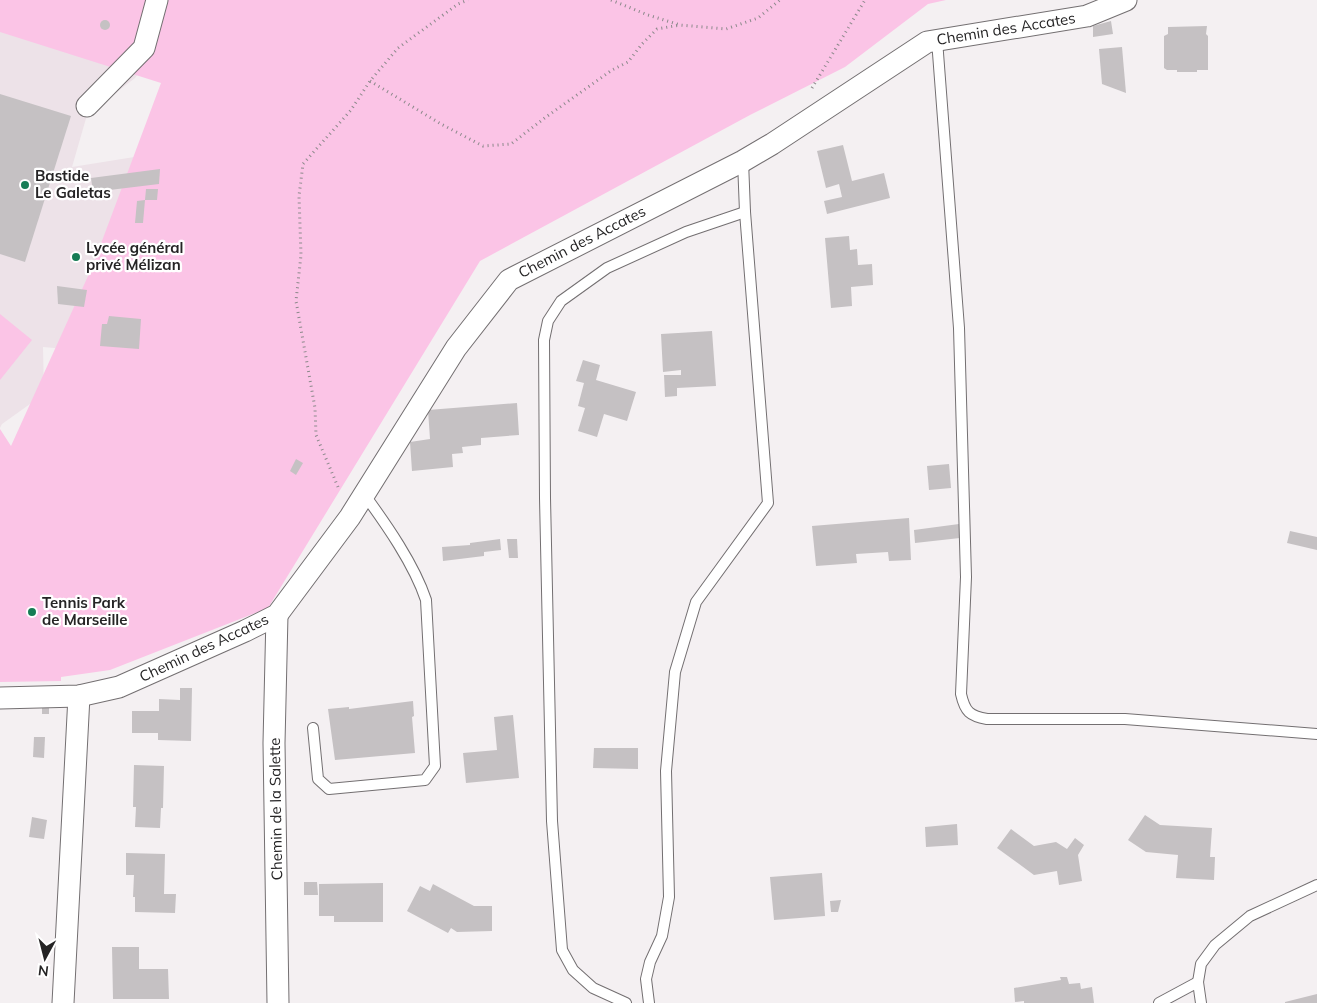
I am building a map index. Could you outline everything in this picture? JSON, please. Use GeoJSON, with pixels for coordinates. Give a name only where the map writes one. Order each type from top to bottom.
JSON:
{"type":"FeatureCollection","features":[{"type":"Feature","properties":{"kind":"street"},"geometry":{"type":"LineString","coordinates":[[87,106],[144,48],[157,0]]}},
{"type":"Feature","properties":{"kind":"street","name":"Chemin des Accates"},"geometry":{"type":"LineString","coordinates":[[0,698],[79,696],[119,687],[277,615],[350,517],[456,348],[509,280],[743,161],[927,42],[1087,16],[1126,0]]}},
{"type":"Feature","properties":{"kind":"street","name":"Chemin de la Salette"},"geometry":{"type":"LineString","coordinates":[[277,615],[274,743],[278,1003]]}},
{"type":"Feature","properties":{"kind":"street"},"geometry":{"type":"LineString","coordinates":[[63,1003],[79,696]]}},
{"type":"Feature","properties":{"kind":"lane"},"geometry":{"type":"LineString","coordinates":[[937,40],[959,328],[966,577],[961,694],[964,706],[973,716],[987,719],[1125,719],[1317,734]]}},
{"type":"Feature","properties":{"kind":"lane"},"geometry":{"type":"LineString","coordinates":[[649,1003],[646,979],[650,962],[662,936],[670,897],[666,771],[675,672],[696,602],[768,503],[745,212],[743,161]]}},
{"type":"Feature","properties":{"kind":"lane"},"geometry":{"type":"LineString","coordinates":[[626,1003],[593,988],[573,970],[562,950],[552,822],[545,498],[544,340],[548,321],[561,301],[606,268],[686,232],[745,212]]}},
{"type":"Feature","properties":{"kind":"lane"},"geometry":{"type":"LineString","coordinates":[[313,728],[318,779],[329,789],[426,780],[435,766],[426,600],[422,588],[387,526],[364,494]]}},
{"type":"Feature","properties":{"kind":"lane"},"geometry":{"type":"LineString","coordinates":[[1201,1003],[1198,982],[1201,964],[1215,945],[1250,916],[1317,885]]}},
{"type":"Feature","properties":{"kind":"lane"},"geometry":{"type":"LineString","coordinates":[[1159,1003],[1198,982]]}},
{"type":"Feature","properties":{"kind":"path"},"geometry":{"type":"LineString","coordinates":[[338,487],[316,435],[315,408],[296,301],[300,255],[299,196],[303,164],[351,110],[370,81],[398,48],[458,4],[468,0]]}},
{"type":"Feature","properties":{"kind":"path"},"geometry":{"type":"LineString","coordinates":[[612,0],[648,15],[680,25],[726,29],[758,18],[780,0]]}},
{"type":"Feature","properties":{"kind":"path"},"geometry":{"type":"LineString","coordinates":[[370,81],[441,124],[483,146],[511,144],[593,84],[628,62],[642,44],[657,30],[680,25]]}},
{"type":"Feature","properties":{"kind":"shaded area","name":"Lycée général privé Mélizan"},"geometry":{"type":"Polygon","coordinates":[[[0,0],[165,36],[135,78],[87,115],[72,167],[159,153],[147,356],[43,347],[44,394],[2,424],[0,428],[0,0]]]}},
{"type":"Feature","properties":{"kind":"shaded area"},"geometry":{"type":"Polygon","coordinates":[[[0,0],[946,0],[928,4],[845,67],[750,115],[480,261],[268,608],[110,670],[61,677],[61,681],[0,682],[0,429],[11,446],[93,265],[161,83],[0,32],[0,0]]]}},
{"type":"Feature","properties":{"kind":"shaded area"},"geometry":{"type":"Polygon","coordinates":[[[0,314],[32,340],[0,380],[0,314]]]}},
{"type":"Feature","properties":{"kind":"building"},"geometry":{"type":"Polygon","coordinates":[[[103,20],[107,20],[110,25],[109,29],[103,30],[100,27],[100,23],[103,20]]]}},
{"type":"Feature","properties":{"kind":"building"},"geometry":{"type":"Polygon","coordinates":[[[1111,21],[1113,34],[1093,37],[1093,26],[1111,21]]]}},
{"type":"Feature","properties":{"kind":"building"},"geometry":{"type":"Polygon","coordinates":[[[1207,26],[1208,70],[1177,72],[1177,70],[1167,70],[1164,68],[1164,36],[1168,34],[1168,27],[1207,26]]]}},
{"type":"Feature","properties":{"kind":"building"},"geometry":{"type":"Polygon","coordinates":[[[1122,47],[1126,93],[1102,84],[1099,49],[1122,47]]]}},
{"type":"Feature","properties":{"kind":"building","name":"Bastide Le Galetas"},"geometry":{"type":"Polygon","coordinates":[[[0,94],[71,116],[25,262],[0,254],[0,94]]]}},
{"type":"Feature","properties":{"kind":"building"},"geometry":{"type":"Polygon","coordinates":[[[843,145],[852,181],[884,173],[890,198],[827,214],[824,201],[842,197],[839,184],[826,188],[817,151],[843,145]]]}},
{"type":"Feature","properties":{"kind":"building"},"geometry":{"type":"Polygon","coordinates":[[[160,169],[159,184],[93,192],[91,178],[160,169]]]}},
{"type":"Feature","properties":{"kind":"building"},"geometry":{"type":"Polygon","coordinates":[[[146,189],[158,189],[157,200],[145,200],[146,189]]]}},
{"type":"Feature","properties":{"kind":"building"},"geometry":{"type":"Polygon","coordinates":[[[145,200],[143,223],[135,223],[137,201],[145,200]]]}},
{"type":"Feature","properties":{"kind":"building"},"geometry":{"type":"Polygon","coordinates":[[[849,236],[850,250],[857,249],[858,265],[872,264],[873,285],[851,287],[852,306],[831,308],[825,238],[849,236]]]}},
{"type":"Feature","properties":{"kind":"building"},"geometry":{"type":"Polygon","coordinates":[[[57,286],[87,290],[84,307],[58,304],[57,286]]]}},
{"type":"Feature","properties":{"kind":"building"},"geometry":{"type":"Polygon","coordinates":[[[109,316],[141,319],[139,349],[100,346],[102,324],[107,324],[109,316]]]}},
{"type":"Feature","properties":{"kind":"building"},"geometry":{"type":"Polygon","coordinates":[[[712,331],[716,386],[677,388],[677,396],[665,397],[664,375],[681,375],[681,370],[663,372],[661,334],[712,331]]]}},
{"type":"Feature","properties":{"kind":"building"},"geometry":{"type":"Polygon","coordinates":[[[583,360],[600,365],[596,380],[636,392],[627,421],[604,414],[597,437],[578,431],[585,408],[578,406],[584,383],[576,381],[583,360]]]}},
{"type":"Feature","properties":{"kind":"building"},"geometry":{"type":"Polygon","coordinates":[[[517,403],[519,435],[481,438],[481,445],[462,447],[463,453],[452,454],[453,467],[412,471],[410,442],[430,439],[428,410],[517,403]]]}},
{"type":"Feature","properties":{"kind":"building"},"geometry":{"type":"Polygon","coordinates":[[[296,459],[303,463],[296,475],[290,471],[296,459]]]}},
{"type":"Feature","properties":{"kind":"building"},"geometry":{"type":"Polygon","coordinates":[[[949,464],[951,488],[929,490],[927,466],[949,464]]]}},
{"type":"Feature","properties":{"kind":"building"},"geometry":{"type":"Polygon","coordinates":[[[909,518],[911,560],[889,561],[888,552],[856,554],[857,563],[816,566],[812,526],[909,518]]]}},
{"type":"Feature","properties":{"kind":"building"},"geometry":{"type":"Polygon","coordinates":[[[959,524],[960,538],[915,543],[914,530],[959,524]]]}},
{"type":"Feature","properties":{"kind":"building"},"geometry":{"type":"Polygon","coordinates":[[[1290,531],[1317,537],[1317,550],[1287,543],[1290,531]]]}},
{"type":"Feature","properties":{"kind":"building"},"geometry":{"type":"Polygon","coordinates":[[[500,539],[501,550],[484,552],[484,556],[443,561],[442,547],[470,545],[470,543],[500,539]]]}},
{"type":"Feature","properties":{"kind":"building"},"geometry":{"type":"Polygon","coordinates":[[[507,539],[517,539],[518,558],[509,558],[507,539]]]}},
{"type":"Feature","properties":{"kind":"building"},"geometry":{"type":"Polygon","coordinates":[[[180,688],[192,688],[191,741],[158,740],[158,733],[132,733],[132,711],[159,711],[159,699],[180,700],[180,688]]]}},
{"type":"Feature","properties":{"kind":"building"},"geometry":{"type":"Polygon","coordinates":[[[413,701],[414,716],[412,717],[415,753],[335,760],[328,709],[349,707],[349,709],[413,701]]]}},
{"type":"Feature","properties":{"kind":"building"},"geometry":{"type":"Polygon","coordinates":[[[42,706],[49,706],[49,714],[42,714],[42,706]]]}},
{"type":"Feature","properties":{"kind":"building"},"geometry":{"type":"Polygon","coordinates":[[[513,715],[519,778],[466,783],[463,753],[497,750],[494,717],[513,715]]]}},
{"type":"Feature","properties":{"kind":"building"},"geometry":{"type":"Polygon","coordinates":[[[34,737],[45,737],[44,758],[33,757],[34,737]]]}},
{"type":"Feature","properties":{"kind":"building"},"geometry":{"type":"Polygon","coordinates":[[[594,748],[638,748],[638,769],[593,768],[594,748]]]}},
{"type":"Feature","properties":{"kind":"building"},"geometry":{"type":"Polygon","coordinates":[[[134,765],[164,766],[163,808],[161,808],[160,828],[135,827],[136,807],[133,807],[134,765]]]}},
{"type":"Feature","properties":{"kind":"building"},"geometry":{"type":"Polygon","coordinates":[[[1145,815],[1160,825],[1212,828],[1210,857],[1215,857],[1214,880],[1176,878],[1178,855],[1146,852],[1128,840],[1145,815]]]}},
{"type":"Feature","properties":{"kind":"building"},"geometry":{"type":"Polygon","coordinates":[[[32,817],[47,820],[44,839],[29,837],[32,817]]]}},
{"type":"Feature","properties":{"kind":"building"},"geometry":{"type":"Polygon","coordinates":[[[957,824],[958,845],[926,847],[925,827],[957,824]]]}},
{"type":"Feature","properties":{"kind":"building"},"geometry":{"type":"Polygon","coordinates":[[[1011,829],[1034,846],[1056,842],[1067,849],[1075,838],[1084,845],[1078,855],[1082,881],[1059,885],[1057,871],[1034,875],[997,848],[1011,829]]]}},
{"type":"Feature","properties":{"kind":"building"},"geometry":{"type":"Polygon","coordinates":[[[126,853],[165,854],[164,894],[176,894],[175,913],[135,912],[135,897],[133,897],[134,875],[126,875],[126,853]]]}},
{"type":"Feature","properties":{"kind":"building"},"geometry":{"type":"Polygon","coordinates":[[[822,873],[825,916],[774,920],[770,877],[822,873]]]}},
{"type":"Feature","properties":{"kind":"building"},"geometry":{"type":"Polygon","coordinates":[[[304,882],[317,882],[318,895],[304,895],[304,882]]]}},
{"type":"Feature","properties":{"kind":"building"},"geometry":{"type":"Polygon","coordinates":[[[383,883],[383,922],[334,922],[334,916],[319,916],[319,884],[383,883]]]}},
{"type":"Feature","properties":{"kind":"building"},"geometry":{"type":"Polygon","coordinates":[[[433,884],[474,906],[492,906],[492,931],[457,932],[451,928],[448,933],[407,911],[420,886],[430,891],[433,884]]]}},
{"type":"Feature","properties":{"kind":"building"},"geometry":{"type":"Polygon","coordinates":[[[841,900],[838,912],[831,912],[830,901],[841,900]]]}},
{"type":"Feature","properties":{"kind":"building"},"geometry":{"type":"Polygon","coordinates":[[[112,947],[139,947],[139,969],[168,969],[169,999],[113,999],[112,947]]]}},
{"type":"Feature","properties":{"kind":"building"},"geometry":{"type":"Polygon","coordinates":[[[1060,977],[1067,977],[1069,984],[1080,983],[1081,989],[1092,987],[1094,1003],[1015,1002],[1014,988],[1061,980],[1060,977]]]}},
{"type":"Feature","properties":{"kind":"building"},"geometry":{"type":"Polygon","coordinates":[[[1317,994],[1317,1003],[1285,1003],[1285,1002],[1317,994]]]}},
{"type":"Feature","properties":{"kind":"place","name":"Bastide Le Galetas"},"geometry":{"type":"Point","coordinates":[25,185]}},
{"type":"Feature","properties":{"kind":"place","name":"Lycée général privé Mélizan"},"geometry":{"type":"Point","coordinates":[76,257]}},
{"type":"Feature","properties":{"kind":"place","name":"Tennis Park de Marseille"},"geometry":{"type":"Point","coordinates":[32,612]}}]}
